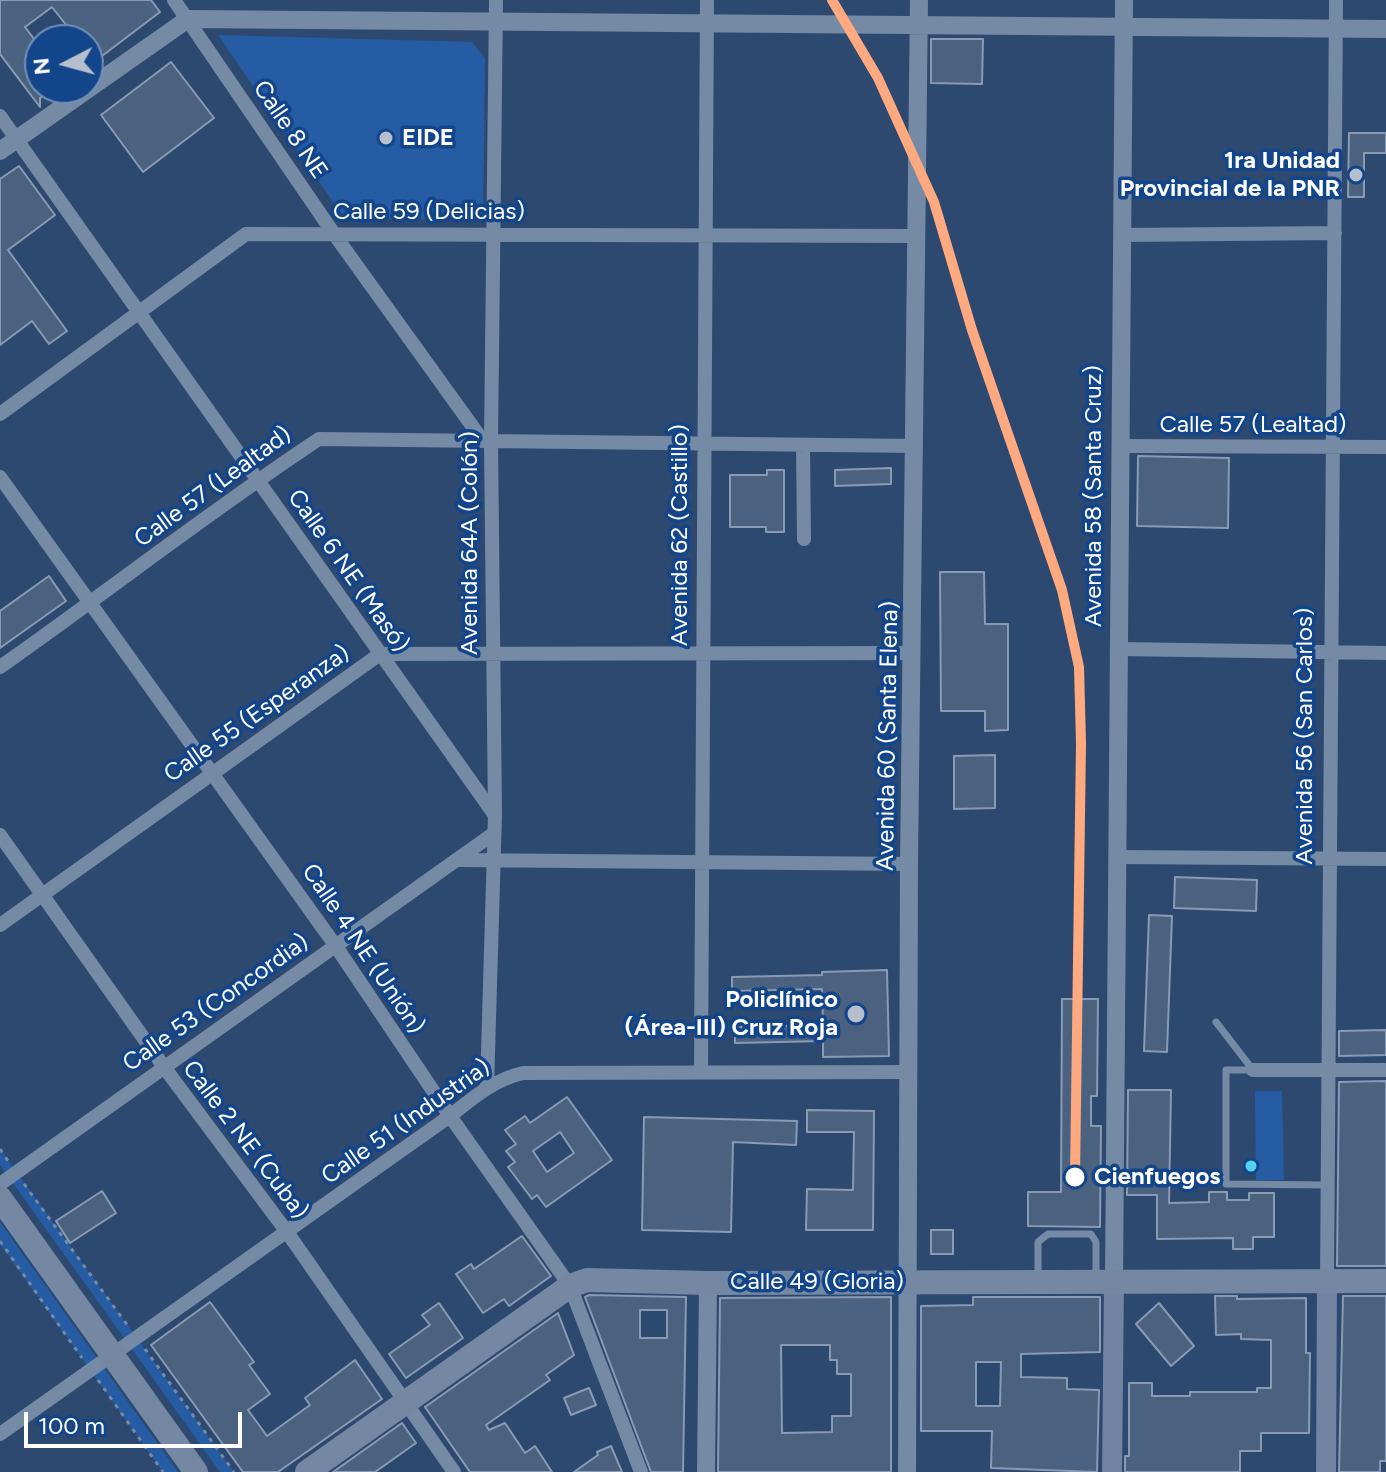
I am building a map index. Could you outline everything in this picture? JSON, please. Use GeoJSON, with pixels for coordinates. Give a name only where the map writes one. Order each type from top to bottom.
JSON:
{"type":"FeatureCollection","features":[{"type":"Feature","properties":{"kind":"main road"},"geometry":{"type":"LineString","coordinates":[[0,1198],[196,1472]]}},
{"type":"Feature","properties":{"kind":"main road","name":"Calle 49 (Gloria)"},"geometry":{"type":"LineString","coordinates":[[307,1472],[570,1286],[587,1280],[708,1283],[1386,1281]]}},
{"type":"Feature","properties":{"kind":"main road","name":"Avenida 58 (Santa Cruz)"},"geometry":{"type":"LineString","coordinates":[[1105,1282],[1112,1472]]}},
{"type":"Feature","properties":{"kind":"main road","name":"Avenida 56 (San Carlos)"},"geometry":{"type":"LineString","coordinates":[[1326,1472],[1327,1282]]}},
{"type":"Feature","properties":{"kind":"street","name":"Calle 8 NE"},"geometry":{"type":"LineString","coordinates":[[174,0],[334,234],[487,441]]}},
{"type":"Feature","properties":{"kind":"street","name":"Avenida 64A (Colón)"},"geometry":{"type":"LineString","coordinates":[[487,1087],[495,815],[487,441],[494,234],[496,0]]}},
{"type":"Feature","properties":{"kind":"street","name":"Avenida 62 (Castillo)"},"geometry":{"type":"LineString","coordinates":[[701,1071],[707,0]]}},
{"type":"Feature","properties":{"kind":"street","name":"Avenida 60 (Santa Elena)"},"geometry":{"type":"LineString","coordinates":[[907,1472],[909,864],[919,0]]}},
{"type":"Feature","properties":{"kind":"street","name":"Avenida 58 (Santa Cruz)"},"geometry":{"type":"LineString","coordinates":[[1105,1282],[1117,857],[1124,0]]}},
{"type":"Feature","properties":{"kind":"street","name":"Avenida 56 (San Carlos)"},"geometry":{"type":"LineString","coordinates":[[1327,1282],[1336,0]]}},
{"type":"Feature","properties":{"kind":"street"},"geometry":{"type":"LineString","coordinates":[[0,151],[188,19],[1386,29]]}},
{"type":"Feature","properties":{"kind":"street","name":"Calle 6 NE (Masó)"},"geometry":{"type":"LineString","coordinates":[[0,116],[495,815]]}},
{"type":"Feature","properties":{"kind":"street"},"geometry":{"type":"LineString","coordinates":[[1122,235],[1335,233]]}},
{"type":"Feature","properties":{"kind":"street","name":"Calle 59 (Delicias)"},"geometry":{"type":"LineString","coordinates":[[0,414],[246,234],[917,236]]}},
{"type":"Feature","properties":{"kind":"street","name":"Calle 57 (Lealtad)"},"geometry":{"type":"LineString","coordinates":[[0,667],[257,480],[319,439],[915,446]]}},
{"type":"Feature","properties":{"kind":"street"},"geometry":{"type":"LineString","coordinates":[[803,445],[804,539]]}},
{"type":"Feature","properties":{"kind":"street","name":"Calle 57 (Lealtad)"},"geometry":{"type":"LineString","coordinates":[[1121,446],[1386,447]]}},
{"type":"Feature","properties":{"kind":"street","name":"Calle 4 NE (Unión)"},"geometry":{"type":"LineString","coordinates":[[0,477],[335,945],[570,1286],[641,1472]]}},
{"type":"Feature","properties":{"kind":"street"},"geometry":{"type":"LineString","coordinates":[[1119,649],[1386,653]]}},
{"type":"Feature","properties":{"kind":"street","name":"Calle 55 (Esperanza)"},"geometry":{"type":"LineString","coordinates":[[0,925],[380,654],[913,653]]}},
{"type":"Feature","properties":{"kind":"street","name":"Calle 53 (Concordia)"},"geometry":{"type":"LineString","coordinates":[[0,1184],[493,834]]}},
{"type":"Feature","properties":{"kind":"street","name":"Calle 2 NE (Cuba)"},"geometry":{"type":"LineString","coordinates":[[0,835],[164,1067],[287,1232],[454,1472]]}},
{"type":"Feature","properties":{"kind":"street"},"geometry":{"type":"LineString","coordinates":[[1117,857],[1386,859]]}},
{"type":"Feature","properties":{"kind":"street"},"geometry":{"type":"LineString","coordinates":[[459,860],[909,864]]}},
{"type":"Feature","properties":{"kind":"street"},"geometry":{"type":"LineString","coordinates":[[1253,1070],[1386,1070]]}},
{"type":"Feature","properties":{"kind":"street","name":"Calle 51 (Industria)"},"geometry":{"type":"LineString","coordinates":[[0,1434],[487,1087],[523,1073],[910,1072]]}},
{"type":"Feature","properties":{"kind":"street"},"geometry":{"type":"LineString","coordinates":[[706,1472],[708,1283]]}},
{"type":"Feature","properties":{"kind":"lane"},"geometry":{"type":"LineString","coordinates":[[1216,1022],[1253,1070]]}},
{"type":"Feature","properties":{"kind":"lane"},"geometry":{"type":"LineString","coordinates":[[1253,1070],[1226,1070],[1226,1184],[1328,1185]]}},
{"type":"Feature","properties":{"kind":"lane"},"geometry":{"type":"LineString","coordinates":[[1038,1282],[1038,1242],[1048,1234],[1091,1234],[1096,1242],[1105,1282]]}},
{"type":"Feature","properties":{"kind":"path"},"geometry":{"type":"LineString","coordinates":[[0,1149],[234,1472]]}},
{"type":"Feature","properties":{"kind":"path"},"geometry":{"type":"LineString","coordinates":[[0,1241],[163,1472]]}},
{"type":"Feature","properties":{"kind":"shaded area","name":"EIDE"},"geometry":{"type":"Polygon","coordinates":[[[218,35],[472,42],[485,58],[483,220],[344,218],[218,35]]]}},
{"type":"Feature","properties":{"kind":"shaded area"},"geometry":{"type":"Polygon","coordinates":[[[1255,1091],[1282,1091],[1284,1180],[1256,1180],[1255,1091]]]}},
{"type":"Feature","properties":{"kind":"shaded area"},"geometry":{"type":"Polygon","coordinates":[[[0,1149],[234,1472],[220,1472],[0,1165],[0,1149]]]}},
{"type":"Feature","properties":{"kind":"shaded area"},"geometry":{"type":"Polygon","coordinates":[[[0,1222],[178,1472],[163,1472],[0,1244],[0,1222]]]}},
{"type":"Feature","properties":{"kind":"building"},"geometry":{"type":"Polygon","coordinates":[[[0,0],[151,0],[160,12],[104,54],[104,24],[65,24],[52,7],[29,24],[24,24],[24,86],[0,54],[0,0]]]}},
{"type":"Feature","properties":{"kind":"building"},"geometry":{"type":"Polygon","coordinates":[[[931,39],[983,39],[982,84],[931,83],[931,39]]]}},
{"type":"Feature","properties":{"kind":"building"},"geometry":{"type":"Polygon","coordinates":[[[171,62],[214,118],[143,172],[101,115],[171,62]]]}},
{"type":"Feature","properties":{"kind":"building","name":"1ra Unidad Provincial de la PNR"},"geometry":{"type":"Polygon","coordinates":[[[1349,133],[1386,133],[1386,153],[1364,153],[1364,197],[1348,197],[1349,133]]]}},
{"type":"Feature","properties":{"kind":"building"},"geometry":{"type":"Polygon","coordinates":[[[19,166],[55,215],[8,250],[67,331],[49,344],[32,321],[0,345],[0,179],[19,166]]]}},
{"type":"Feature","properties":{"kind":"building"},"geometry":{"type":"Polygon","coordinates":[[[1138,456],[1229,458],[1228,528],[1137,526],[1138,456]]]}},
{"type":"Feature","properties":{"kind":"building"},"geometry":{"type":"Polygon","coordinates":[[[891,468],[891,484],[835,486],[835,470],[891,468]]]}},
{"type":"Feature","properties":{"kind":"building"},"geometry":{"type":"Polygon","coordinates":[[[767,470],[784,470],[784,532],[766,532],[766,527],[730,527],[730,475],[767,475],[767,470]]]}},
{"type":"Feature","properties":{"kind":"building"},"geometry":{"type":"Polygon","coordinates":[[[940,572],[984,572],[985,624],[1008,624],[1008,730],[985,731],[985,711],[941,711],[940,572]]]}},
{"type":"Feature","properties":{"kind":"building"},"geometry":{"type":"Polygon","coordinates":[[[49,576],[66,601],[0,648],[0,611],[49,576]]]}},
{"type":"Feature","properties":{"kind":"building"},"geometry":{"type":"Polygon","coordinates":[[[995,755],[995,808],[954,809],[954,756],[995,755]]]}},
{"type":"Feature","properties":{"kind":"building"},"geometry":{"type":"Polygon","coordinates":[[[1175,877],[1257,880],[1256,911],[1174,908],[1175,877]]]}},
{"type":"Feature","properties":{"kind":"building"},"geometry":{"type":"Polygon","coordinates":[[[1149,915],[1172,916],[1167,1052],[1144,1051],[1149,915]]]}},
{"type":"Feature","properties":{"kind":"building"},"geometry":{"type":"Polygon","coordinates":[[[887,970],[889,1056],[823,1057],[823,1041],[735,1043],[735,1027],[823,1025],[822,989],[732,991],[732,977],[887,970]]]}},
{"type":"Feature","properties":{"kind":"building"},"geometry":{"type":"Polygon","coordinates":[[[1062,999],[1098,999],[1097,1096],[1091,1096],[1091,1126],[1101,1126],[1100,1227],[1028,1226],[1028,1192],[1061,1192],[1062,999]]]}},
{"type":"Feature","properties":{"kind":"building"},"geometry":{"type":"Polygon","coordinates":[[[1386,1030],[1386,1055],[1339,1056],[1339,1031],[1386,1030]]]}},
{"type":"Feature","properties":{"kind":"building"},"geometry":{"type":"Polygon","coordinates":[[[1386,1081],[1386,1266],[1337,1266],[1339,1082],[1386,1081]]]}},
{"type":"Feature","properties":{"kind":"building"},"geometry":{"type":"Polygon","coordinates":[[[1128,1090],[1171,1090],[1169,1203],[1209,1202],[1209,1192],[1227,1192],[1227,1200],[1249,1200],[1249,1193],[1274,1193],[1274,1237],[1253,1237],[1253,1249],[1233,1249],[1233,1238],[1157,1239],[1157,1195],[1127,1195],[1128,1090]]]}},
{"type":"Feature","properties":{"kind":"building"},"geometry":{"type":"Polygon","coordinates":[[[567,1097],[612,1160],[546,1207],[537,1195],[532,1199],[508,1167],[515,1162],[506,1151],[516,1144],[505,1130],[525,1116],[530,1123],[567,1097]],[[560,1132],[533,1151],[547,1172],[574,1153],[560,1132]]]}},
{"type":"Feature","properties":{"kind":"building"},"geometry":{"type":"Polygon","coordinates":[[[807,1110],[874,1111],[873,1230],[806,1230],[807,1189],[853,1190],[854,1132],[807,1132],[807,1110]]]}},
{"type":"Feature","properties":{"kind":"building"},"geometry":{"type":"Polygon","coordinates":[[[644,1117],[797,1121],[796,1145],[733,1142],[731,1232],[642,1230],[644,1117]]]}},
{"type":"Feature","properties":{"kind":"building"},"geometry":{"type":"Polygon","coordinates":[[[102,1191],[116,1213],[70,1243],[56,1221],[102,1191]]]}},
{"type":"Feature","properties":{"kind":"building"},"geometry":{"type":"Polygon","coordinates":[[[931,1230],[953,1230],[953,1254],[931,1254],[931,1230]]]}},
{"type":"Feature","properties":{"kind":"building"},"geometry":{"type":"Polygon","coordinates":[[[522,1236],[551,1276],[509,1306],[504,1299],[483,1313],[456,1274],[471,1264],[474,1269],[522,1236]]]}},
{"type":"Feature","properties":{"kind":"building"},"geometry":{"type":"Polygon","coordinates":[[[1215,1296],[1237,1296],[1237,1299],[1306,1298],[1306,1353],[1310,1353],[1309,1433],[1261,1433],[1261,1451],[1240,1451],[1240,1472],[1125,1472],[1125,1456],[1129,1456],[1129,1383],[1152,1383],[1152,1396],[1190,1396],[1190,1392],[1257,1392],[1257,1388],[1271,1388],[1271,1340],[1241,1339],[1241,1334],[1216,1335],[1215,1296]]]}},
{"type":"Feature","properties":{"kind":"building"},"geometry":{"type":"Polygon","coordinates":[[[1343,1296],[1386,1296],[1386,1461],[1380,1461],[1380,1472],[1339,1472],[1343,1296]]]}},
{"type":"Feature","properties":{"kind":"building"},"geometry":{"type":"Polygon","coordinates":[[[585,1297],[686,1297],[683,1472],[651,1472],[585,1297]],[[640,1310],[640,1338],[667,1338],[667,1310],[640,1310]]]}},
{"type":"Feature","properties":{"kind":"building"},"geometry":{"type":"Polygon","coordinates":[[[891,1297],[891,1472],[718,1472],[720,1298],[891,1297]],[[781,1345],[782,1433],[832,1432],[832,1416],[851,1416],[851,1374],[837,1374],[837,1360],[830,1360],[830,1345],[781,1345]]]}},
{"type":"Feature","properties":{"kind":"building"},"geometry":{"type":"Polygon","coordinates":[[[973,1297],[1100,1297],[1100,1352],[1021,1354],[1021,1377],[1067,1378],[1067,1389],[1099,1390],[1097,1472],[991,1468],[992,1431],[921,1431],[921,1306],[973,1305],[973,1297]],[[976,1362],[976,1406],[1000,1406],[1001,1362],[976,1362]]]}},
{"type":"Feature","properties":{"kind":"building"},"geometry":{"type":"Polygon","coordinates":[[[210,1302],[254,1362],[249,1365],[270,1394],[248,1410],[267,1436],[310,1405],[305,1398],[355,1360],[382,1399],[278,1472],[243,1472],[151,1345],[210,1302]]]}},
{"type":"Feature","properties":{"kind":"building"},"geometry":{"type":"Polygon","coordinates":[[[439,1303],[463,1338],[406,1378],[389,1354],[430,1325],[422,1315],[439,1303]]]}},
{"type":"Feature","properties":{"kind":"building"},"geometry":{"type":"Polygon","coordinates":[[[1159,1303],[1194,1346],[1171,1366],[1136,1324],[1159,1303]]]}},
{"type":"Feature","properties":{"kind":"building"},"geometry":{"type":"Polygon","coordinates":[[[558,1313],[574,1355],[546,1375],[550,1380],[486,1425],[489,1430],[505,1423],[525,1453],[535,1446],[552,1472],[470,1472],[425,1407],[558,1313]]]}},
{"type":"Feature","properties":{"kind":"building"},"geometry":{"type":"Polygon","coordinates":[[[589,1388],[596,1405],[571,1415],[564,1398],[589,1388]]]}},
{"type":"Feature","properties":{"kind":"building"},"geometry":{"type":"Polygon","coordinates":[[[402,1423],[416,1443],[375,1472],[333,1472],[402,1423]]]}},
{"type":"Feature","properties":{"kind":"building"},"geometry":{"type":"Polygon","coordinates":[[[611,1446],[622,1472],[574,1472],[598,1455],[597,1452],[611,1446]]]}},
{"type":"Feature","properties":{"kind":"transit line"},"geometry":{"type":"LineString","coordinates":[[832,0],[878,78],[934,202],[972,330],[1062,590],[1079,667],[1081,743],[1075,1177]]}},
{"type":"Feature","properties":{"kind":"place","name":"EIDE"},"geometry":{"type":"Point","coordinates":[386,138]}},
{"type":"Feature","properties":{"kind":"place","name":"1ra Unidad Provincial de la PNR"},"geometry":{"type":"Point","coordinates":[1356,175]}},
{"type":"Feature","properties":{"kind":"place","name":"Policlínico (Área-III) Cruz Roja"},"geometry":{"type":"Point","coordinates":[856,1014]}},
{"type":"Feature","properties":{"kind":"place","name":"Cienfuegos"},"geometry":{"type":"Point","coordinates":[1075,1177]}}]}
